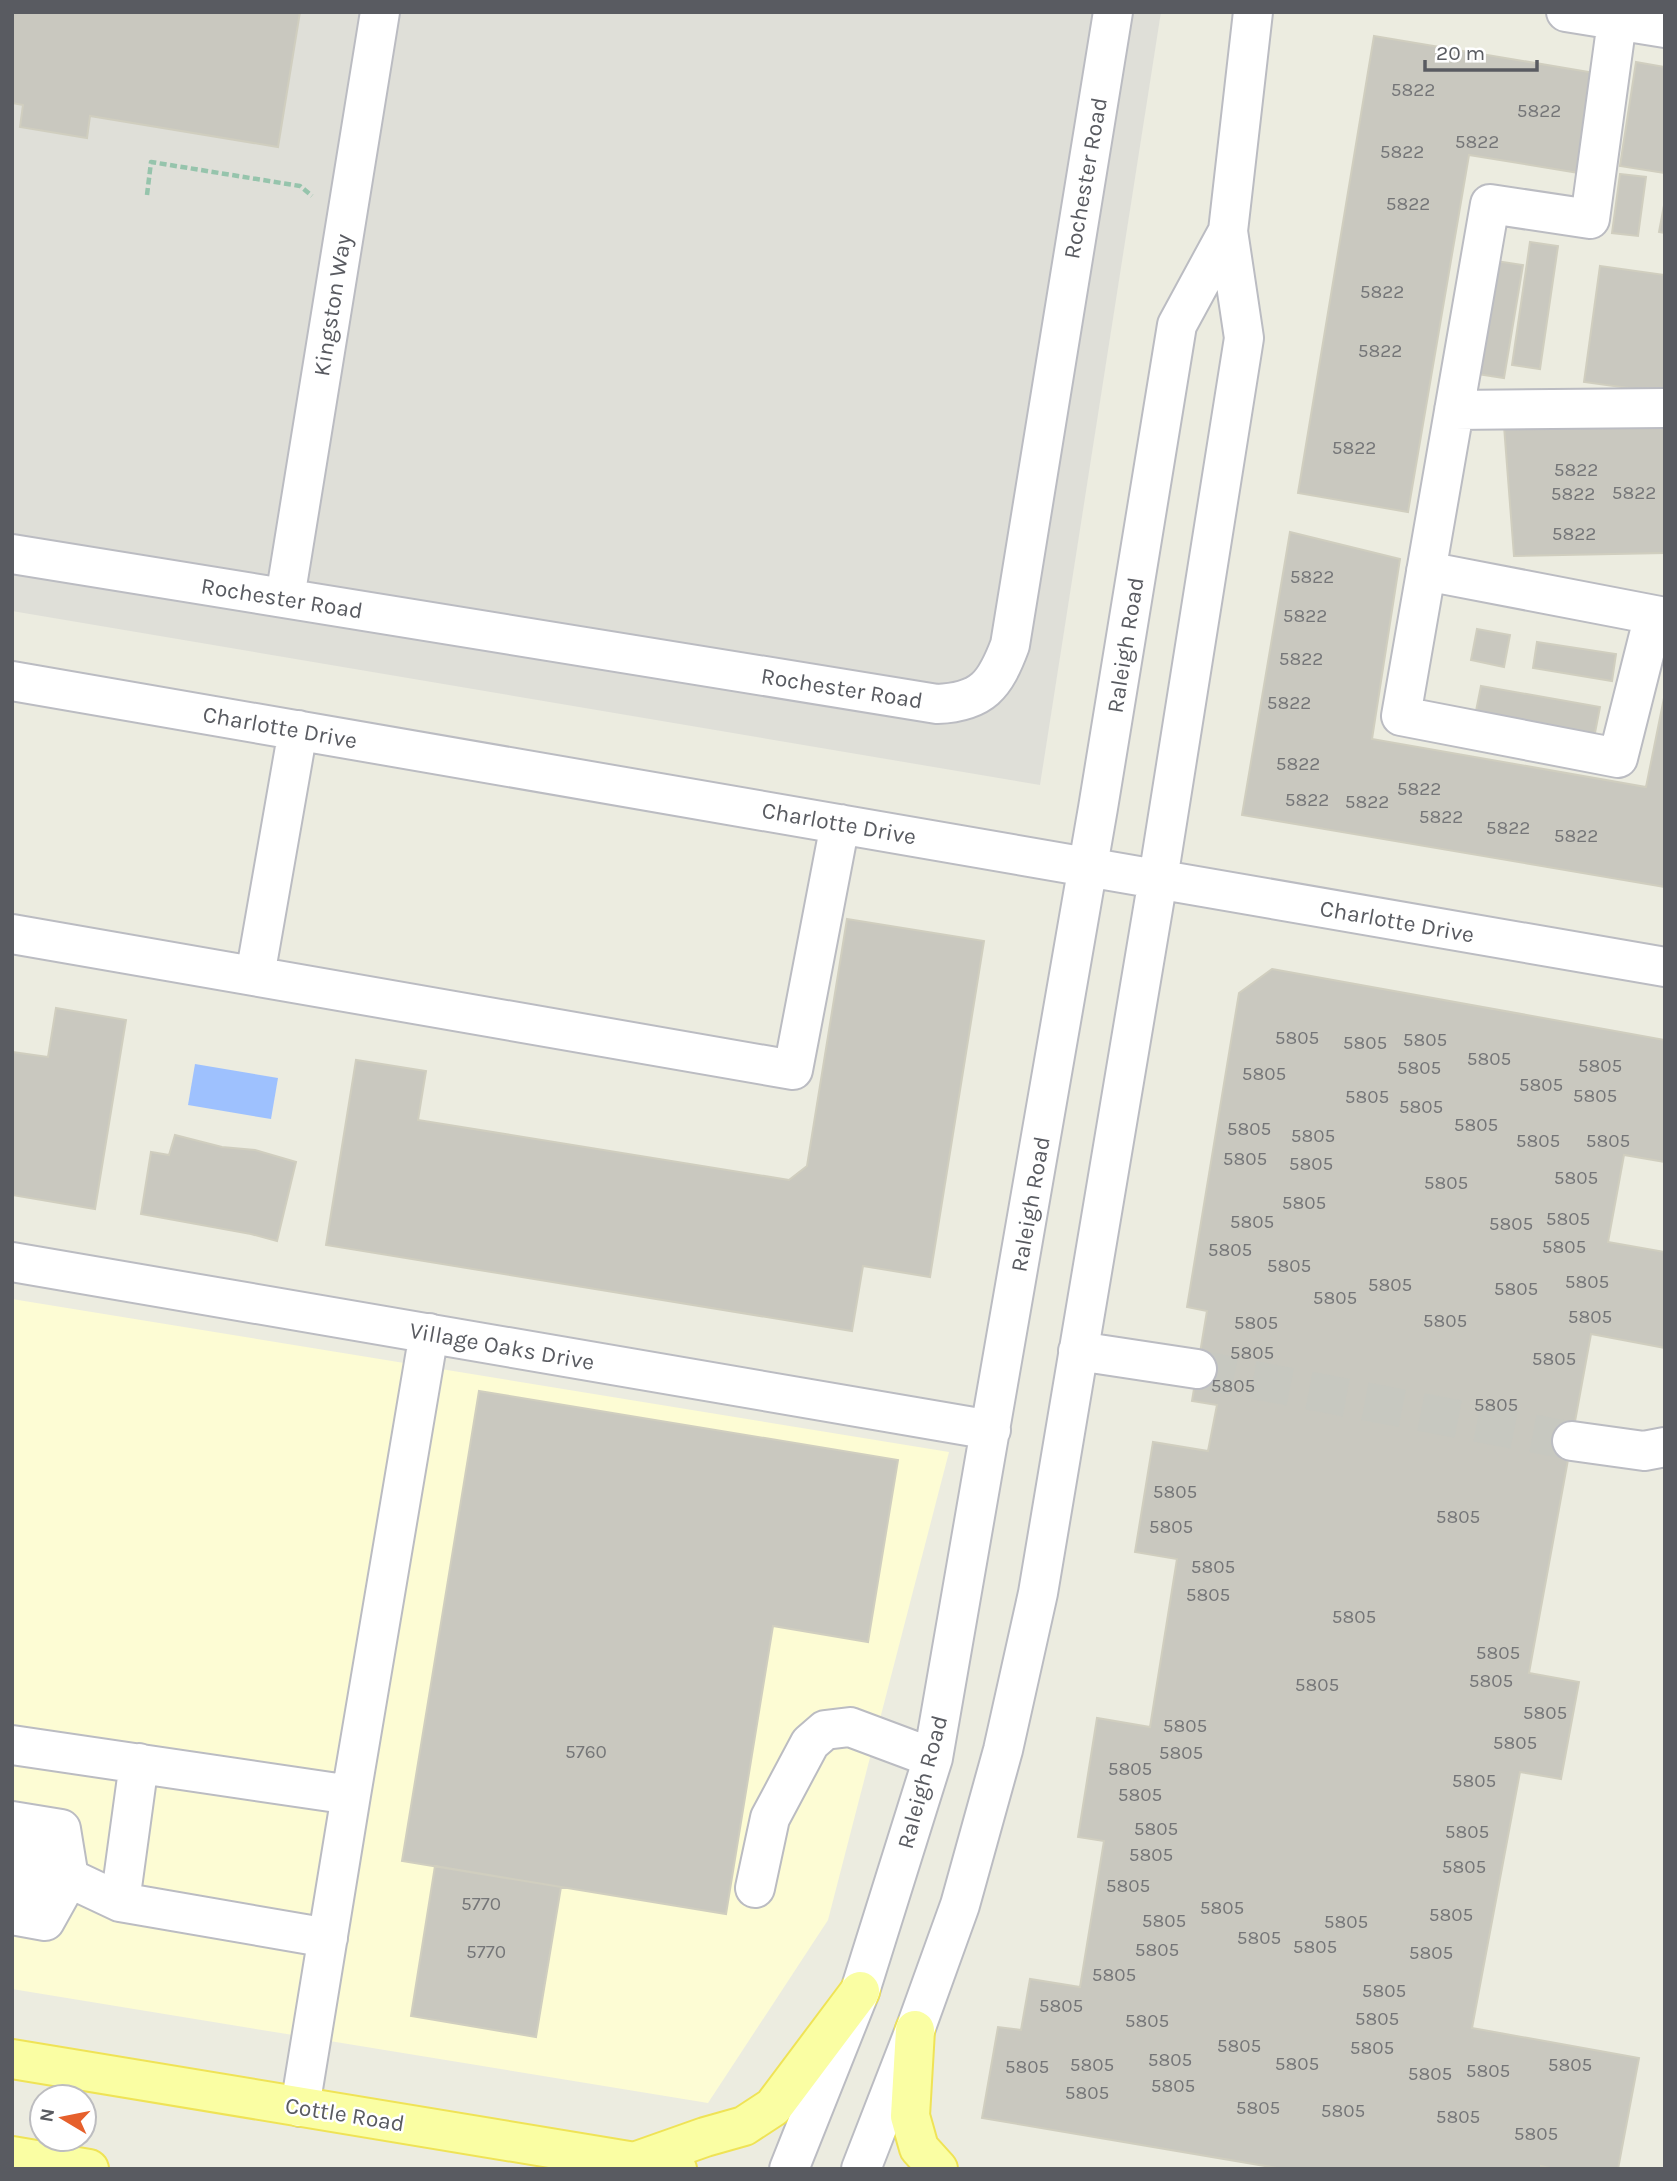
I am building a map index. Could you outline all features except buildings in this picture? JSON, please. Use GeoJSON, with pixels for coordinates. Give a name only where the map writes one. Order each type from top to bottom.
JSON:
{"type":"FeatureCollection","features":[{"type":"Feature","properties":{"kind":"main road"},"geometry":{"type":"LineString","coordinates":[[636,2161],[744,2126],[773,2107],[860,1991]]}},
{"type":"Feature","properties":{"kind":"main road"},"geometry":{"type":"LineString","coordinates":[[915,2030],[909,2116],[919,2148],[938,2169]]}},
{"type":"Feature","properties":{"kind":"main road","name":"Cottle Road"},"geometry":{"type":"LineString","coordinates":[[12,2059],[677,2169]]}},
{"type":"Feature","properties":{"kind":"main road"},"geometry":{"type":"LineString","coordinates":[[12,2156],[89,2169]]}},
{"type":"Feature","properties":{"kind":"street","name":"Kingston Way"},"geometry":{"type":"LineString","coordinates":[[285,598],[380,12]]}},
{"type":"Feature","properties":{"kind":"street","name":"Rochester Road"},"geometry":{"type":"LineString","coordinates":[[12,554],[937,704],[959,703],[981,694],[1000,671],[1010,645],[1113,12]]}},
{"type":"Feature","properties":{"kind":"street","name":"Raleigh Road"},"geometry":{"type":"LineString","coordinates":[[861,2169],[960,1905],[1003,1750],[1038,1593],[1158,879],[1244,338],[1228,232],[1253,12]]}},
{"type":"Feature","properties":{"kind":"street"},"geometry":{"type":"LineString","coordinates":[[1566,12],[1665,28]]}},
{"type":"Feature","properties":{"kind":"street"},"geometry":{"type":"LineString","coordinates":[[1426,571],[1659,616],[1618,758],[1401,716],[1426,571],[1490,204],[1590,219],[1617,21]]}},
{"type":"Feature","properties":{"kind":"street","name":"Raleigh Road"},"geometry":{"type":"LineString","coordinates":[[789,2169],[860,1991],[933,1758],[1087,867],[1177,325],[1228,232]]}},
{"type":"Feature","properties":{"kind":"street"},"geometry":{"type":"LineString","coordinates":[[1454,410],[1665,408]]}},
{"type":"Feature","properties":{"kind":"street","name":"Charlotte Drive"},"geometry":{"type":"LineString","coordinates":[[12,681],[1665,967]]}},
{"type":"Feature","properties":{"kind":"street"},"geometry":{"type":"LineString","coordinates":[[255,976],[298,730]]}},
{"type":"Feature","properties":{"kind":"street"},"geometry":{"type":"LineString","coordinates":[[12,934],[793,1070],[840,824]]}},
{"type":"Feature","properties":{"kind":"street","name":"Village Oaks Drive"},"geometry":{"type":"LineString","coordinates":[[12,1262],[991,1430]]}},
{"type":"Feature","properties":{"kind":"street"},"geometry":{"type":"LineString","coordinates":[[300,2108],[429,1333]]}},
{"type":"Feature","properties":{"kind":"street"},"geometry":{"type":"LineString","coordinates":[[1078,1351],[1197,1369]]}},
{"type":"Feature","properties":{"kind":"street"},"geometry":{"type":"LineString","coordinates":[[1572,1441],[1644,1451],[1665,1447]]}},
{"type":"Feature","properties":{"kind":"street"},"geometry":{"type":"LineString","coordinates":[[755,1888],[771,1818],[810,1743],[825,1730],[850,1727],[933,1758]]}},
{"type":"Feature","properties":{"kind":"street"},"geometry":{"type":"LineString","coordinates":[[12,1745],[351,1795]]}},
{"type":"Feature","properties":{"kind":"street"},"geometry":{"type":"LineString","coordinates":[[120,1902],[139,1763]]}},
{"type":"Feature","properties":{"kind":"street"},"geometry":{"type":"LineString","coordinates":[[12,1821],[61,1829],[69,1878],[46,1921],[12,1915]]}},
{"type":"Feature","properties":{"kind":"street"},"geometry":{"type":"LineString","coordinates":[[12,1855],[56,1863],[69,1878],[120,1902],[328,1938]]}},
{"type":"Feature","properties":{"kind":"street"},"geometry":{"type":"LineString","coordinates":[[12,1883],[52,1890],[69,1878]]}},
{"type":"Feature","properties":{"kind":"path"},"geometry":{"type":"LineString","coordinates":[[147,195],[151,162],[300,186],[311,196],[319,197]]}},
{"type":"Feature","properties":{"kind":"shaded area"},"geometry":{"type":"Polygon","coordinates":[[[12,12],[1161,12],[1040,785],[12,611],[12,12]]]}},
{"type":"Feature","properties":{"kind":"shaded area"},"geometry":{"type":"Polygon","coordinates":[[[12,1299],[949,1452],[828,1920],[708,2103],[12,1989],[12,1299]]]}},
{"type":"Feature","properties":{"kind":"water"},"geometry":{"type":"Polygon","coordinates":[[[195,1064],[278,1078],[271,1119],[188,1105],[195,1064]]]}},
{"type":"Feature","properties":{"kind":"tunnel"},"geometry":{"type":"LineString","coordinates":[[1197,1369],[1572,1441]]}}]}
